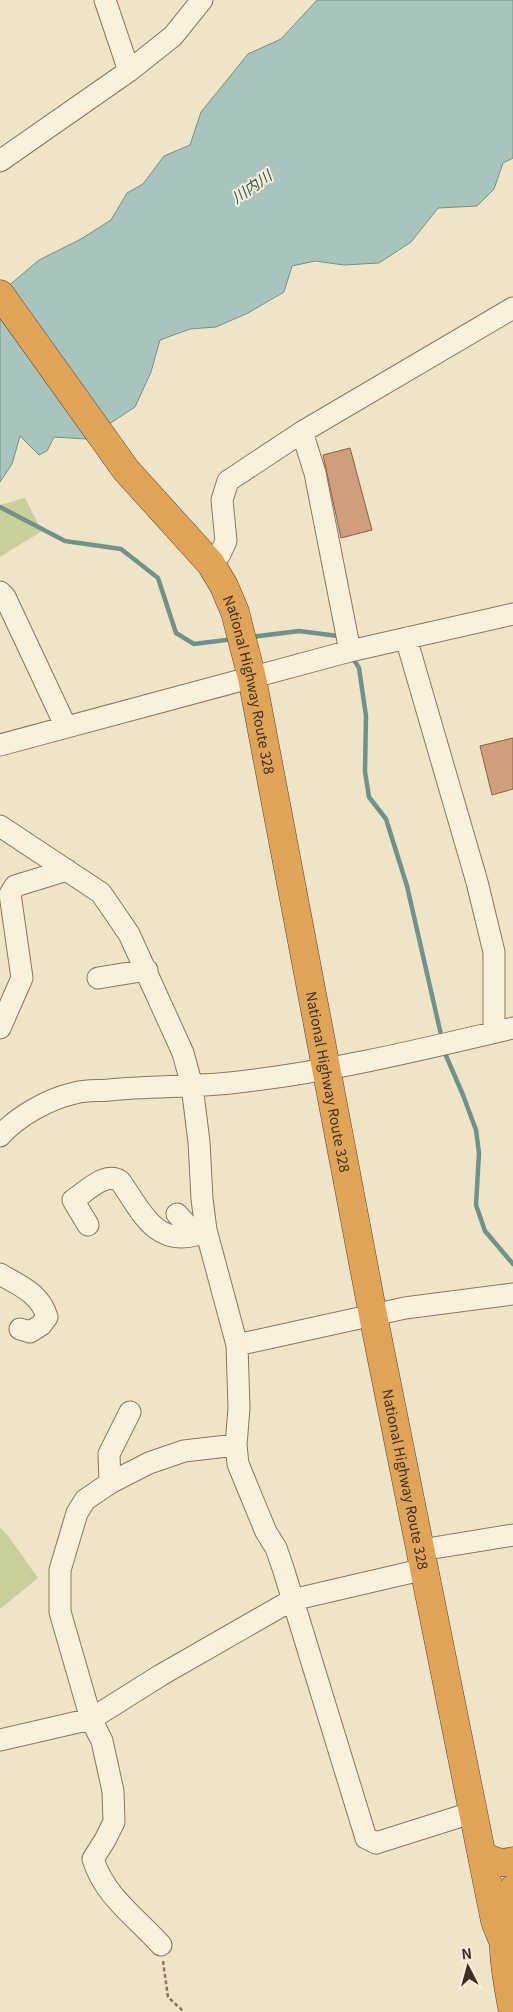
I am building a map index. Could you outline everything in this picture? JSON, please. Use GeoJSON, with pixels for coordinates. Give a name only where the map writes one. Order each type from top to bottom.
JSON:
{"type":"FeatureCollection","features":[{"type":"Feature","properties":{"kind":"highway","name":"National Highway Route 328"},"geometry":{"type":"LineString","coordinates":[[0,294],[126,470],[211,564],[224,586],[235,612],[252,678],[373,1315],[495,1921],[503,1941]]}},
{"type":"Feature","properties":{"kind":"highway"},"geometry":{"type":"LineString","coordinates":[[482,1855],[494,1862],[503,1864],[513,1861]]}},
{"type":"Feature","properties":{"kind":"highway"},"geometry":{"type":"LineString","coordinates":[[513,1889],[503,1941],[503,1962],[513,2012]]}},
{"type":"Feature","properties":{"kind":"street"},"geometry":{"type":"LineString","coordinates":[[106,0],[129,71]]}},
{"type":"Feature","properties":{"kind":"street"},"geometry":{"type":"LineString","coordinates":[[0,162],[129,71],[173,36],[202,0]]}},
{"type":"Feature","properties":{"kind":"street"},"geometry":{"type":"LineString","coordinates":[[211,564],[220,554],[226,542],[222,500],[228,481],[302,432],[513,308]]}},
{"type":"Feature","properties":{"kind":"street"},"geometry":{"type":"LineString","coordinates":[[302,432],[315,473],[350,651]]}},
{"type":"Feature","properties":{"kind":"street"},"geometry":{"type":"LineString","coordinates":[[0,592],[5,598],[66,727]]}},
{"type":"Feature","properties":{"kind":"street"},"geometry":{"type":"LineString","coordinates":[[0,744],[350,651],[513,614]]}},
{"type":"Feature","properties":{"kind":"street"},"geometry":{"type":"LineString","coordinates":[[0,1136],[12,1124],[50,1102],[75,1093],[138,1087],[192,1086],[326,1069],[503,1030],[494,952],[475,874],[406,638]]}},
{"type":"Feature","properties":{"kind":"street"},"geometry":{"type":"LineString","coordinates":[[0,826],[101,893],[129,934],[176,1036],[192,1086],[199,1142],[202,1199],[201,1233],[237,1344],[239,1408],[236,1445],[238,1464],[266,1532],[276,1548],[366,1838],[376,1843],[474,1812]]}},
{"type":"Feature","properties":{"kind":"street"},"geometry":{"type":"LineString","coordinates":[[0,1028],[22,978],[10,894],[15,886],[67,870]]}},
{"type":"Feature","properties":{"kind":"street"},"geometry":{"type":"LineString","coordinates":[[98,978],[147,970]]}},
{"type":"Feature","properties":{"kind":"street"},"geometry":{"type":"LineString","coordinates":[[88,1225],[70,1195],[105,1178],[115,1178],[120,1181],[157,1231],[170,1236],[184,1238],[201,1233]]}},
{"type":"Feature","properties":{"kind":"street"},"geometry":{"type":"LineString","coordinates":[[177,1214],[201,1233]]}},
{"type":"Feature","properties":{"kind":"street"},"geometry":{"type":"LineString","coordinates":[[0,1274],[34,1294],[44,1305],[50,1329],[30,1332],[20,1329]]}},
{"type":"Feature","properties":{"kind":"street"},"geometry":{"type":"LineString","coordinates":[[237,1344],[431,1304],[513,1294]]}},
{"type":"Feature","properties":{"kind":"street"},"geometry":{"type":"LineString","coordinates":[[110,1483],[109,1454],[130,1412]]}},
{"type":"Feature","properties":{"kind":"street"},"geometry":{"type":"LineString","coordinates":[[161,1945],[142,1923],[122,1907],[99,1877],[93,1859],[114,1822],[114,1791],[102,1741],[91,1719],[60,1612],[60,1570],[77,1513],[85,1500],[110,1483],[149,1463],[184,1451],[236,1445]]}},
{"type":"Feature","properties":{"kind":"street"},"geometry":{"type":"LineString","coordinates":[[0,1740],[91,1719],[161,1675],[292,1600],[513,1535]]}},
{"type":"Feature","properties":{"kind":"path"},"geometry":{"type":"LineString","coordinates":[[161,1945],[168,1997],[184,2012]]}},
{"type":"Feature","properties":{"kind":"green space"},"geometry":{"type":"Polygon","coordinates":[[[25,498],[42,531],[0,557],[0,505],[25,498]]]}},
{"type":"Feature","properties":{"kind":"green space"},"geometry":{"type":"Polygon","coordinates":[[[0,1527],[38,1578],[0,1609],[0,1527]]]}},
{"type":"Feature","properties":{"kind":"water","name":"川内川"},"geometry":{"type":"Polygon","coordinates":[[[317,0],[513,0],[513,158],[503,163],[494,189],[477,206],[438,208],[411,242],[379,263],[344,265],[315,261],[292,266],[284,292],[248,313],[216,327],[190,329],[160,340],[151,372],[135,407],[86,439],[54,437],[47,451],[39,455],[20,436],[12,464],[0,482],[0,293],[39,260],[81,239],[111,220],[127,193],[143,184],[164,156],[190,145],[201,112],[248,54],[281,39],[317,0]]]}},
{"type":"Feature","properties":{"kind":"building"},"geometry":{"type":"Polygon","coordinates":[[[350,448],[372,530],[341,538],[323,455],[350,448]]]}},
{"type":"Feature","properties":{"kind":"building"},"geometry":{"type":"Polygon","coordinates":[[[513,738],[513,789],[492,795],[480,746],[513,738]]]}},
{"type":"Feature","properties":{"kind":"waterway"},"geometry":{"type":"LineString","coordinates":[[0,507],[65,541],[121,549],[158,578],[176,633],[194,644],[234,639]]}},
{"type":"Feature","properties":{"kind":"waterway"},"geometry":{"type":"LineString","coordinates":[[251,637],[299,631],[338,636],[339,639]]}},
{"type":"Feature","properties":{"kind":"waterway"},"geometry":{"type":"LineString","coordinates":[[352,657],[359,668],[366,716],[365,772],[369,797],[386,819],[407,886],[442,1039]]}},
{"type":"Feature","properties":{"kind":"waterway"},"geometry":{"type":"LineString","coordinates":[[444,1051],[476,1130],[479,1153],[476,1205],[485,1231],[513,1264]]}}]}
